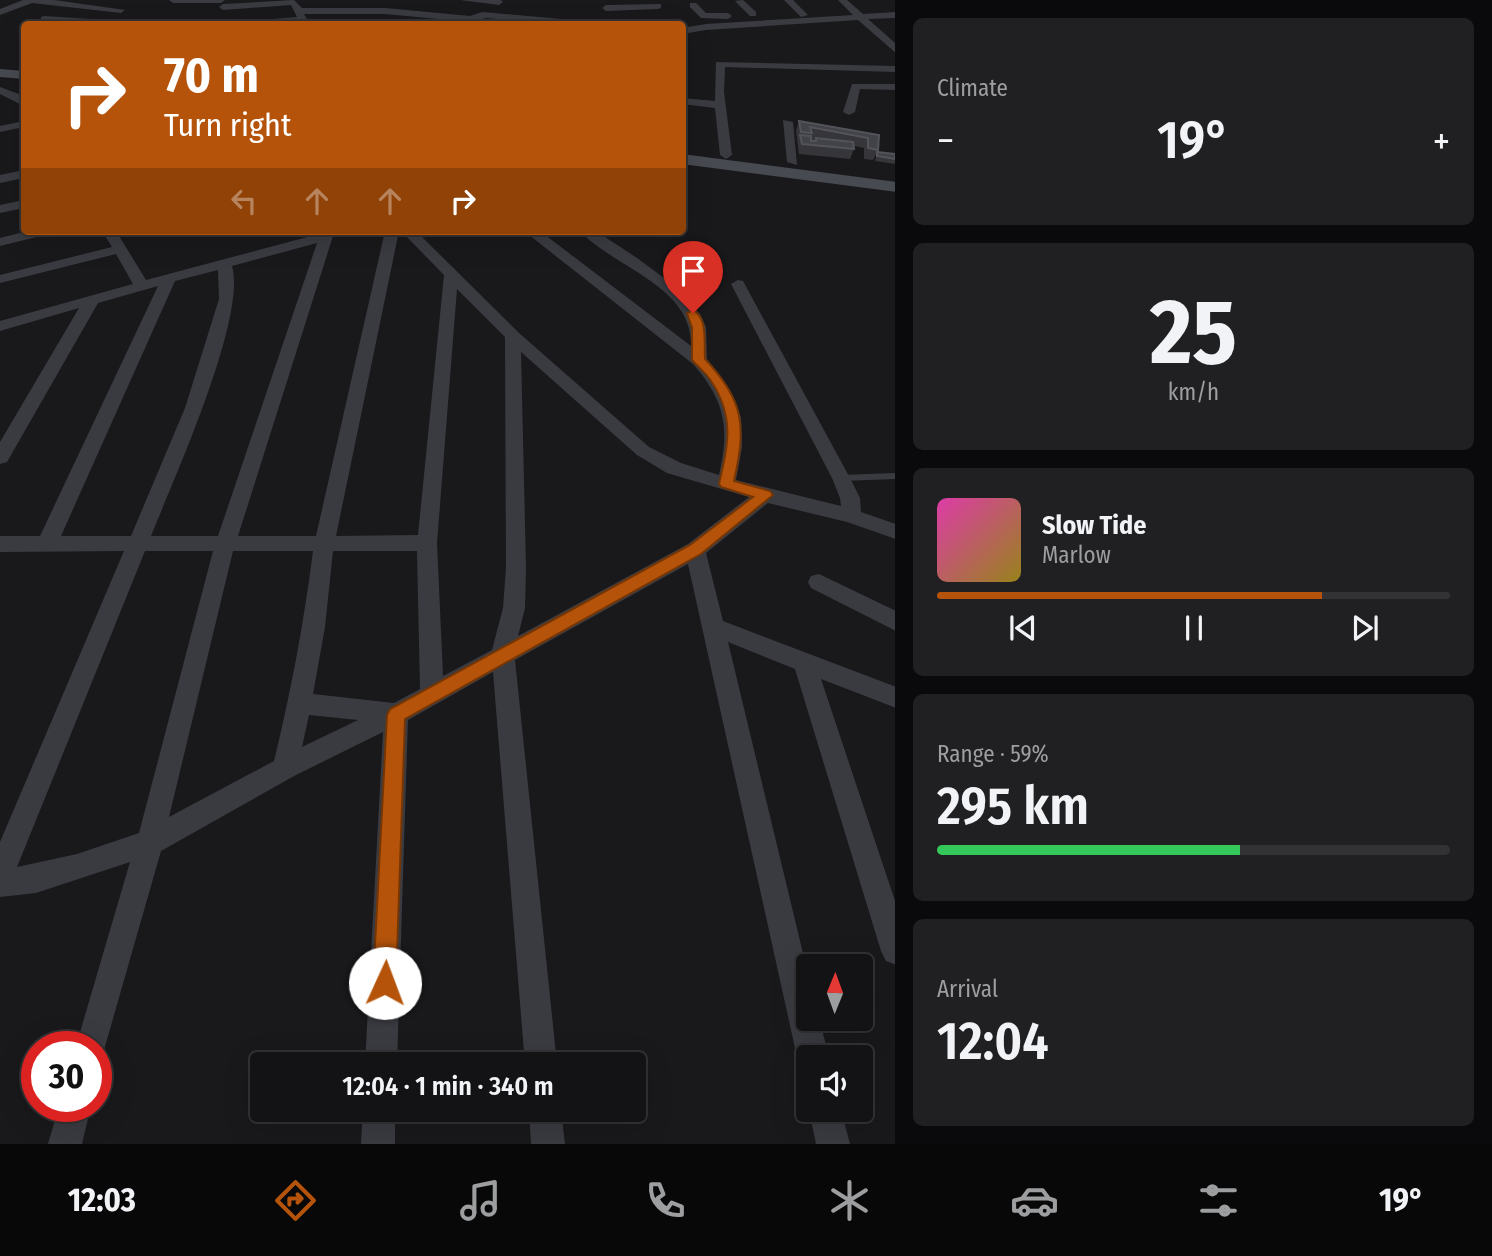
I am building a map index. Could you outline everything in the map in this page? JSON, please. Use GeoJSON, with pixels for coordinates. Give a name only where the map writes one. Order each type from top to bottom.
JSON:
{"type":"FeatureCollection","features":[{"type":"Feature","properties":{"kind":"street"},"geometry":{"type":"LineString","coordinates":[[0,12],[31,0],[121,10]]}},
{"type":"Feature","properties":{"kind":"street"},"geometry":{"type":"LineString","coordinates":[[76,5],[87,0]]}},
{"type":"Feature","properties":{"kind":"street"},"geometry":{"type":"LineString","coordinates":[[173,0],[223,6],[288,2],[296,4],[302,18]]}},
{"type":"Feature","properties":{"kind":"street"},"geometry":{"type":"LineString","coordinates":[[464,0],[500,1]]}},
{"type":"Feature","properties":{"kind":"street"},"geometry":{"type":"LineString","coordinates":[[598,0],[622,19]]}},
{"type":"Feature","properties":{"kind":"street"},"geometry":{"type":"LineString","coordinates":[[693,5],[706,17],[801,13],[788,0]]}},
{"type":"Feature","properties":{"kind":"street"},"geometry":{"type":"LineString","coordinates":[[842,0],[895,50]]}},
{"type":"Feature","properties":{"kind":"street"},"geometry":{"type":"LineString","coordinates":[[483,16],[500,1]]}},
{"type":"Feature","properties":{"kind":"street"},"geometry":{"type":"LineString","coordinates":[[739,1],[753,14]]}},
{"type":"Feature","properties":{"kind":"street"},"geometry":{"type":"LineString","coordinates":[[606,8],[658,6]]}},
{"type":"Feature","properties":{"kind":"street"},"geometry":{"type":"LineString","coordinates":[[274,21],[384,11],[473,19],[483,16],[546,21]]}},
{"type":"Feature","properties":{"kind":"street"},"geometry":{"type":"LineString","coordinates":[[686,31],[895,15]]}},
{"type":"Feature","properties":{"kind":"street"},"geometry":{"type":"LineString","coordinates":[[44,19],[75,21]]}},
{"type":"Feature","properties":{"kind":"street"},"geometry":{"type":"LineString","coordinates":[[726,155],[720,105],[720,64],[895,69]]}},
{"type":"Feature","properties":{"kind":"street"},"geometry":{"type":"LineString","coordinates":[[0,70],[21,73]]}},
{"type":"Feature","properties":{"kind":"street"},"geometry":{"type":"LineString","coordinates":[[849,112],[856,86],[895,87]]}},
{"type":"Feature","properties":{"kind":"street"},"geometry":{"type":"LineString","coordinates":[[2,92],[21,99]]}},
{"type":"Feature","properties":{"kind":"street"},"geometry":{"type":"LineString","coordinates":[[686,101],[720,105]]}},
{"type":"Feature","properties":{"kind":"street"},"geometry":{"type":"LineString","coordinates":[[787,122],[793,162]]}},
{"type":"Feature","properties":{"kind":"street"},"geometry":{"type":"LineString","coordinates":[[0,129],[21,125]]}},
{"type":"Feature","properties":{"kind":"street"},"geometry":{"type":"LineString","coordinates":[[686,150],[895,177]]}},
{"type":"Feature","properties":{"kind":"street"},"geometry":{"type":"LineString","coordinates":[[686,160],[895,187]]}},
{"type":"Feature","properties":{"kind":"street"},"geometry":{"type":"LineString","coordinates":[[0,179],[21,175]]}},
{"type":"Feature","properties":{"kind":"street"},"geometry":{"type":"LineString","coordinates":[[0,209],[21,205]]}},
{"type":"Feature","properties":{"kind":"street"},"geometry":{"type":"LineString","coordinates":[[0,242],[28,235]]}},
{"type":"Feature","properties":{"kind":"street"},"geometry":{"type":"LineString","coordinates":[[111,235],[142,286]]}},
{"type":"Feature","properties":{"kind":"street"},"geometry":{"type":"LineString","coordinates":[[0,326],[325,235]]}},
{"type":"Feature","properties":{"kind":"street"},"geometry":{"type":"LineString","coordinates":[[94,1031],[150,842],[225,544],[328,235]]}},
{"type":"Feature","properties":{"kind":"street"},"geometry":{"type":"LineString","coordinates":[[285,768],[314,627],[324,544],[391,235]]}},
{"type":"Feature","properties":{"kind":"street"},"geometry":{"type":"LineString","coordinates":[[412,235],[513,336],[643,452],[674,468],[765,495],[851,516],[895,531]]}},
{"type":"Feature","properties":{"kind":"street"},"geometry":{"type":"LineString","coordinates":[[536,235],[699,360],[717,379],[735,418],[735,446],[726,484]]}},
{"type":"Feature","properties":{"kind":"street"},"geometry":{"type":"LineString","coordinates":[[593,235],[680,297],[693,313],[698,328],[699,360]]}},
{"type":"Feature","properties":{"kind":"street"},"geometry":{"type":"LineString","coordinates":[[0,279],[120,249]]}},
{"type":"Feature","properties":{"kind":"street"},"geometry":{"type":"LineString","coordinates":[[0,875],[194,408],[228,299],[228,278],[224,264]]}},
{"type":"Feature","properties":{"kind":"street"},"geometry":{"type":"LineString","coordinates":[[432,694],[427,543],[452,274]]}},
{"type":"Feature","properties":{"kind":"street"},"geometry":{"type":"LineString","coordinates":[[47,544],[169,279]]}},
{"type":"Feature","properties":{"kind":"street"},"geometry":{"type":"LineString","coordinates":[[738,284],[841,478],[850,498],[851,516]]}},
{"type":"Feature","properties":{"kind":"street"},"geometry":{"type":"LineString","coordinates":[[0,458],[92,300]]}},
{"type":"Feature","properties":{"kind":"street"},"geometry":{"type":"LineString","coordinates":[[513,336],[516,568],[514,608],[503,653],[540,1052]]}},
{"type":"Feature","properties":{"kind":"street"},"geometry":{"type":"LineString","coordinates":[[0,883],[36,879],[77,868],[150,842],[285,768],[396,715],[503,653],[695,550],[765,495]]}},
{"type":"Feature","properties":{"kind":"street"},"geometry":{"type":"LineString","coordinates":[[0,544],[427,543]]}},
{"type":"Feature","properties":{"kind":"street"},"geometry":{"type":"LineString","coordinates":[[695,550],[810,1045]]}},
{"type":"Feature","properties":{"kind":"street"},"geometry":{"type":"LineString","coordinates":[[820,582],[895,622]]}},
{"type":"Feature","properties":{"kind":"street"},"geometry":{"type":"LineString","coordinates":[[713,627],[895,698]]}},
{"type":"Feature","properties":{"kind":"street"},"geometry":{"type":"LineString","coordinates":[[804,661],[895,951]]}},
{"type":"Feature","properties":{"kind":"street"},"geometry":{"type":"LineString","coordinates":[[300,703],[396,715]]}},
{"type":"Feature","properties":{"kind":"street"},"geometry":{"type":"LineString","coordinates":[[382,1052],[396,715]]}},
{"type":"Feature","properties":{"kind":"street"},"geometry":{"type":"LineString","coordinates":[[65,1144],[71,1122]]}},
{"type":"Feature","properties":{"kind":"street"},"geometry":{"type":"LineString","coordinates":[[378,1144],[379,1122]]}},
{"type":"Feature","properties":{"kind":"street"},"geometry":{"type":"LineString","coordinates":[[546,1122],[548,1144]]}},
{"type":"Feature","properties":{"kind":"street"},"geometry":{"type":"LineString","coordinates":[[828,1122],[833,1144]]}},
{"type":"Feature","properties":{"kind":"lane"},"geometry":{"type":"LineString","coordinates":[[841,478],[895,476]]}},
{"type":"Feature","properties":{"kind":"building"},"geometry":{"type":"Polygon","coordinates":[[[799,121],[879,135],[878,150],[868,148],[868,138],[810,127],[812,133],[801,132],[799,121]]]}},
{"type":"Feature","properties":{"kind":"building"},"geometry":{"type":"Polygon","coordinates":[[[800,135],[811,136],[811,141],[816,141],[816,138],[853,142],[854,149],[802,144],[800,135]]]}},
{"type":"Feature","properties":{"kind":"building"},"geometry":{"type":"Polygon","coordinates":[[[877,152],[895,154],[895,159],[877,156],[877,152]]]}},
{"type":"Feature","properties":{"kind":"route"},"geometry":{"type":"LineString","coordinates":[[385,983],[396,715],[503,653],[695,550],[765,495],[726,484],[735,446],[735,418],[717,379],[699,360],[698,328],[693,313]]}}]}
